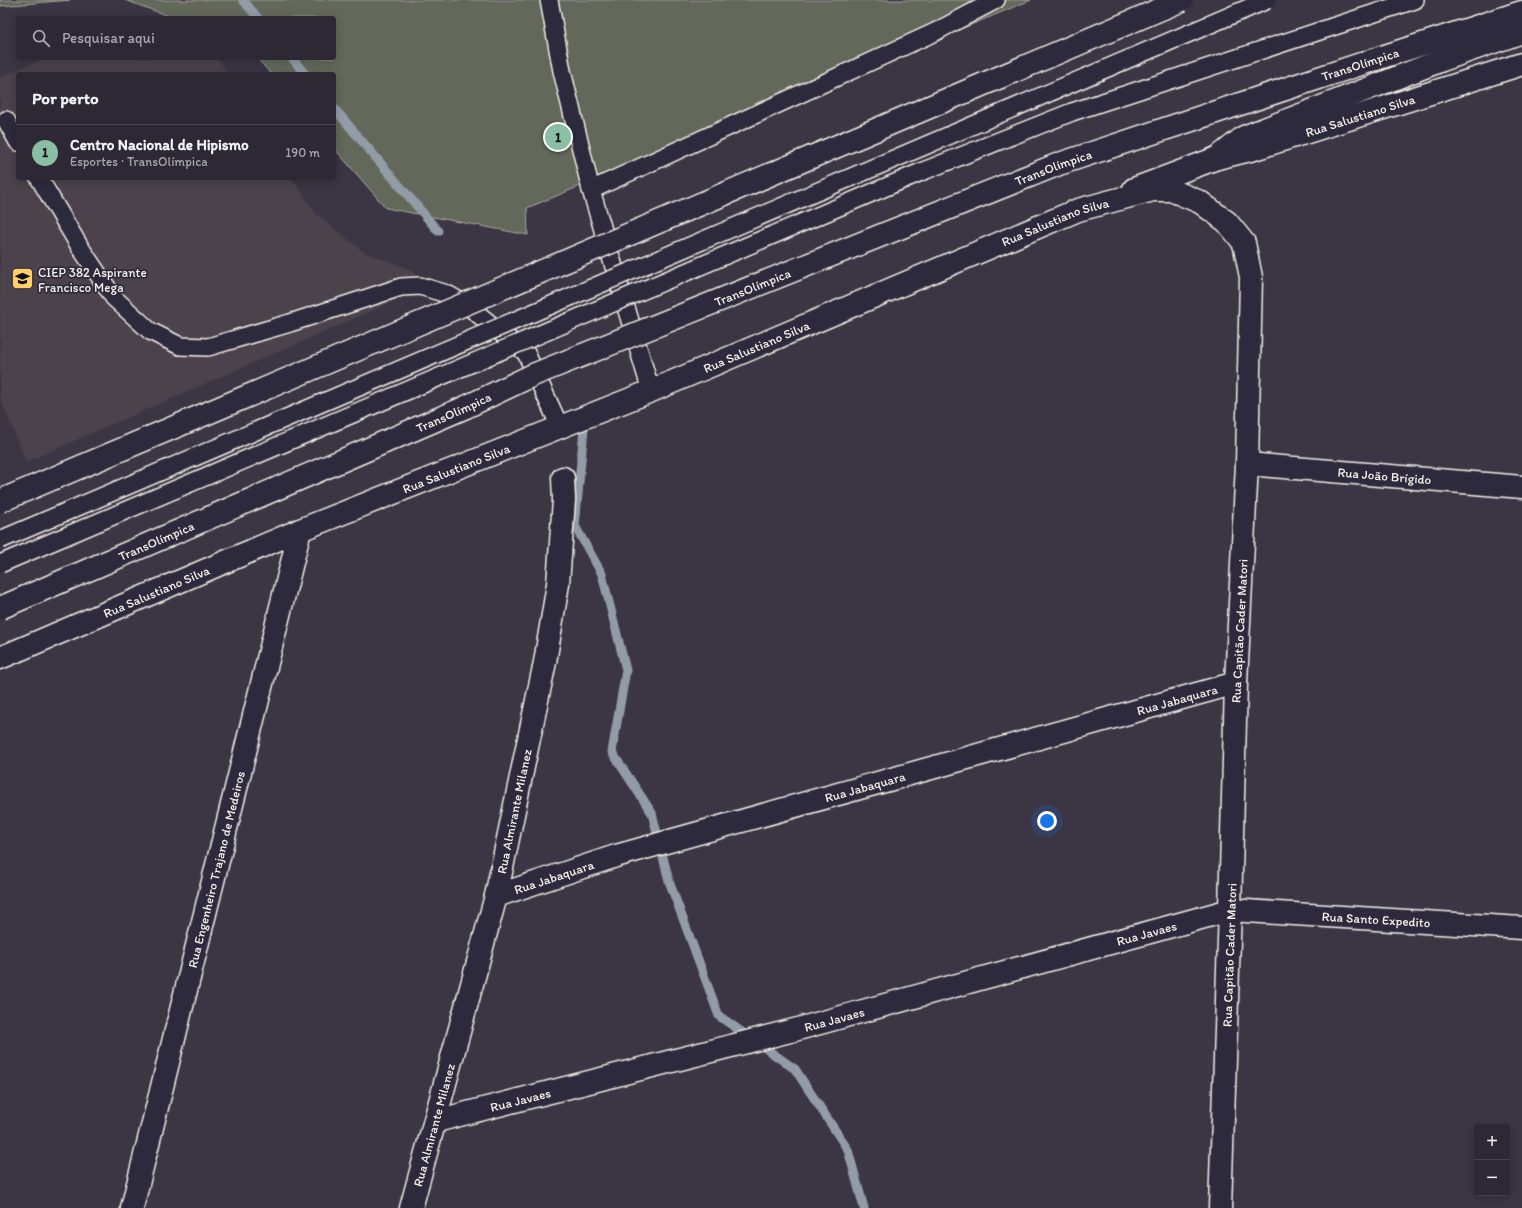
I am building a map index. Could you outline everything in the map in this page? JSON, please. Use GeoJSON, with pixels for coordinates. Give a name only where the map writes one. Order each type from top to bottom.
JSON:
{"type":"FeatureCollection","features":[{"type":"Feature","properties":{"kind":"main road"},"geometry":{"type":"LineString","coordinates":[[0,500],[1182,0]]}},
{"type":"Feature","properties":{"kind":"main road","name":"TransOlímpica"},"geometry":{"type":"LineString","coordinates":[[0,608],[458,410],[533,375],[1059,164],[1522,12]]}},
{"type":"Feature","properties":{"kind":"main road"},"geometry":{"type":"LineString","coordinates":[[1217,158],[1244,137],[1442,60],[1522,32]]}},
{"type":"Feature","properties":{"kind":"main road","name":"Rua Salustiano Silva"},"geometry":{"type":"LineString","coordinates":[[0,658],[300,530],[651,391],[1078,210],[1217,158],[1276,142],[1522,64]]}},
{"type":"Feature","properties":{"kind":"main road","name":"Rua Capitão Cader Matori"},"geometry":{"type":"LineString","coordinates":[[1078,210],[1153,190],[1171,190],[1200,202],[1227,222],[1244,243],[1251,277],[1247,464],[1236,683],[1220,1208]]}},
{"type":"Feature","properties":{"kind":"main road","name":"Rua João Brígido"},"geometry":{"type":"LineString","coordinates":[[1247,464],[1522,487]]}},
{"type":"Feature","properties":{"kind":"main road","name":"Rua Almirante Milanez"},"geometry":{"type":"LineString","coordinates":[[411,1208],[436,1121],[496,896],[545,662],[557,592],[564,500],[564,478]]}},
{"type":"Feature","properties":{"kind":"main road","name":"Rua Engenheiro Trajano de Medeiros"},"geometry":{"type":"LineString","coordinates":[[132,1208],[300,530]]}},
{"type":"Feature","properties":{"kind":"main road","name":"Rua Jabaquara"},"geometry":{"type":"LineString","coordinates":[[496,896],[616,856],[1236,683]]}},
{"type":"Feature","properties":{"kind":"main road","name":"Rua Santo Expedito"},"geometry":{"type":"LineString","coordinates":[[1230,910],[1522,928]]}},
{"type":"Feature","properties":{"kind":"main road","name":"Rua Javaes"},"geometry":{"type":"LineString","coordinates":[[436,1121],[798,1029],[1230,910]]}},
{"type":"Feature","properties":{"kind":"lane"},"geometry":{"type":"LineString","coordinates":[[549,0],[562,71],[591,190],[651,391]]}},
{"type":"Feature","properties":{"kind":"lane"},"geometry":{"type":"LineString","coordinates":[[591,190],[935,32],[996,0]]}},
{"type":"Feature","properties":{"kind":"lane"},"geometry":{"type":"LineString","coordinates":[[0,540],[1267,0]]}},
{"type":"Feature","properties":{"kind":"lane"},"geometry":{"type":"LineString","coordinates":[[0,564],[921,172],[1072,112],[1415,0]]}},
{"type":"Feature","properties":{"kind":"lane"},"geometry":{"type":"LineString","coordinates":[[6,120],[16,138]]}},
{"type":"Feature","properties":{"kind":"lane"},"geometry":{"type":"LineString","coordinates":[[40,180],[80,247],[114,298],[150,331],[180,346],[208,347],[290,323],[401,287],[420,286],[447,294],[468,306],[526,353],[560,427]]}},
{"type":"Feature","properties":{"kind":"shaded area"},"geometry":{"type":"Polygon","coordinates":[[[40,60],[219,60],[227,72],[16,72],[16,180],[293,180],[315,213],[364,252],[414,271],[420,290],[26,462],[0,397],[0,77],[40,60]]]}},
{"type":"Feature","properties":{"kind":"green space"},"geometry":{"type":"Polygon","coordinates":[[[0,0],[70,0],[0,6],[0,0]]]}},
{"type":"Feature","properties":{"kind":"green space"},"geometry":{"type":"Polygon","coordinates":[[[125,0],[1031,0],[527,208],[528,235],[386,208],[336,150],[336,72],[269,72],[259,60],[336,60],[336,16],[169,16],[125,0]]]}},
{"type":"Feature","properties":{"kind":"waterway"},"geometry":{"type":"LineString","coordinates":[[243,0],[256,16]]}},
{"type":"Feature","properties":{"kind":"waterway"},"geometry":{"type":"LineString","coordinates":[[294,60],[303,72]]}},
{"type":"Feature","properties":{"kind":"waterway"},"geometry":{"type":"LineString","coordinates":[[336,110],[438,231]]}},
{"type":"Feature","properties":{"kind":"waterway"},"geometry":{"type":"LineString","coordinates":[[585,418],[575,526],[602,574],[626,670],[612,752],[652,813],[669,881],[719,1016],[795,1069],[848,1150],[864,1208]]}},
{"type":"Feature","properties":{"kind":"place","name":"Centro Nacional de Hipismo"},"geometry":{"type":"Point","coordinates":[558,137]}},
{"type":"Feature","properties":{"kind":"place","name":"CIEP 382 Aspirante Francisco Mega"},"geometry":{"type":"Point","coordinates":[23,279]}}]}
